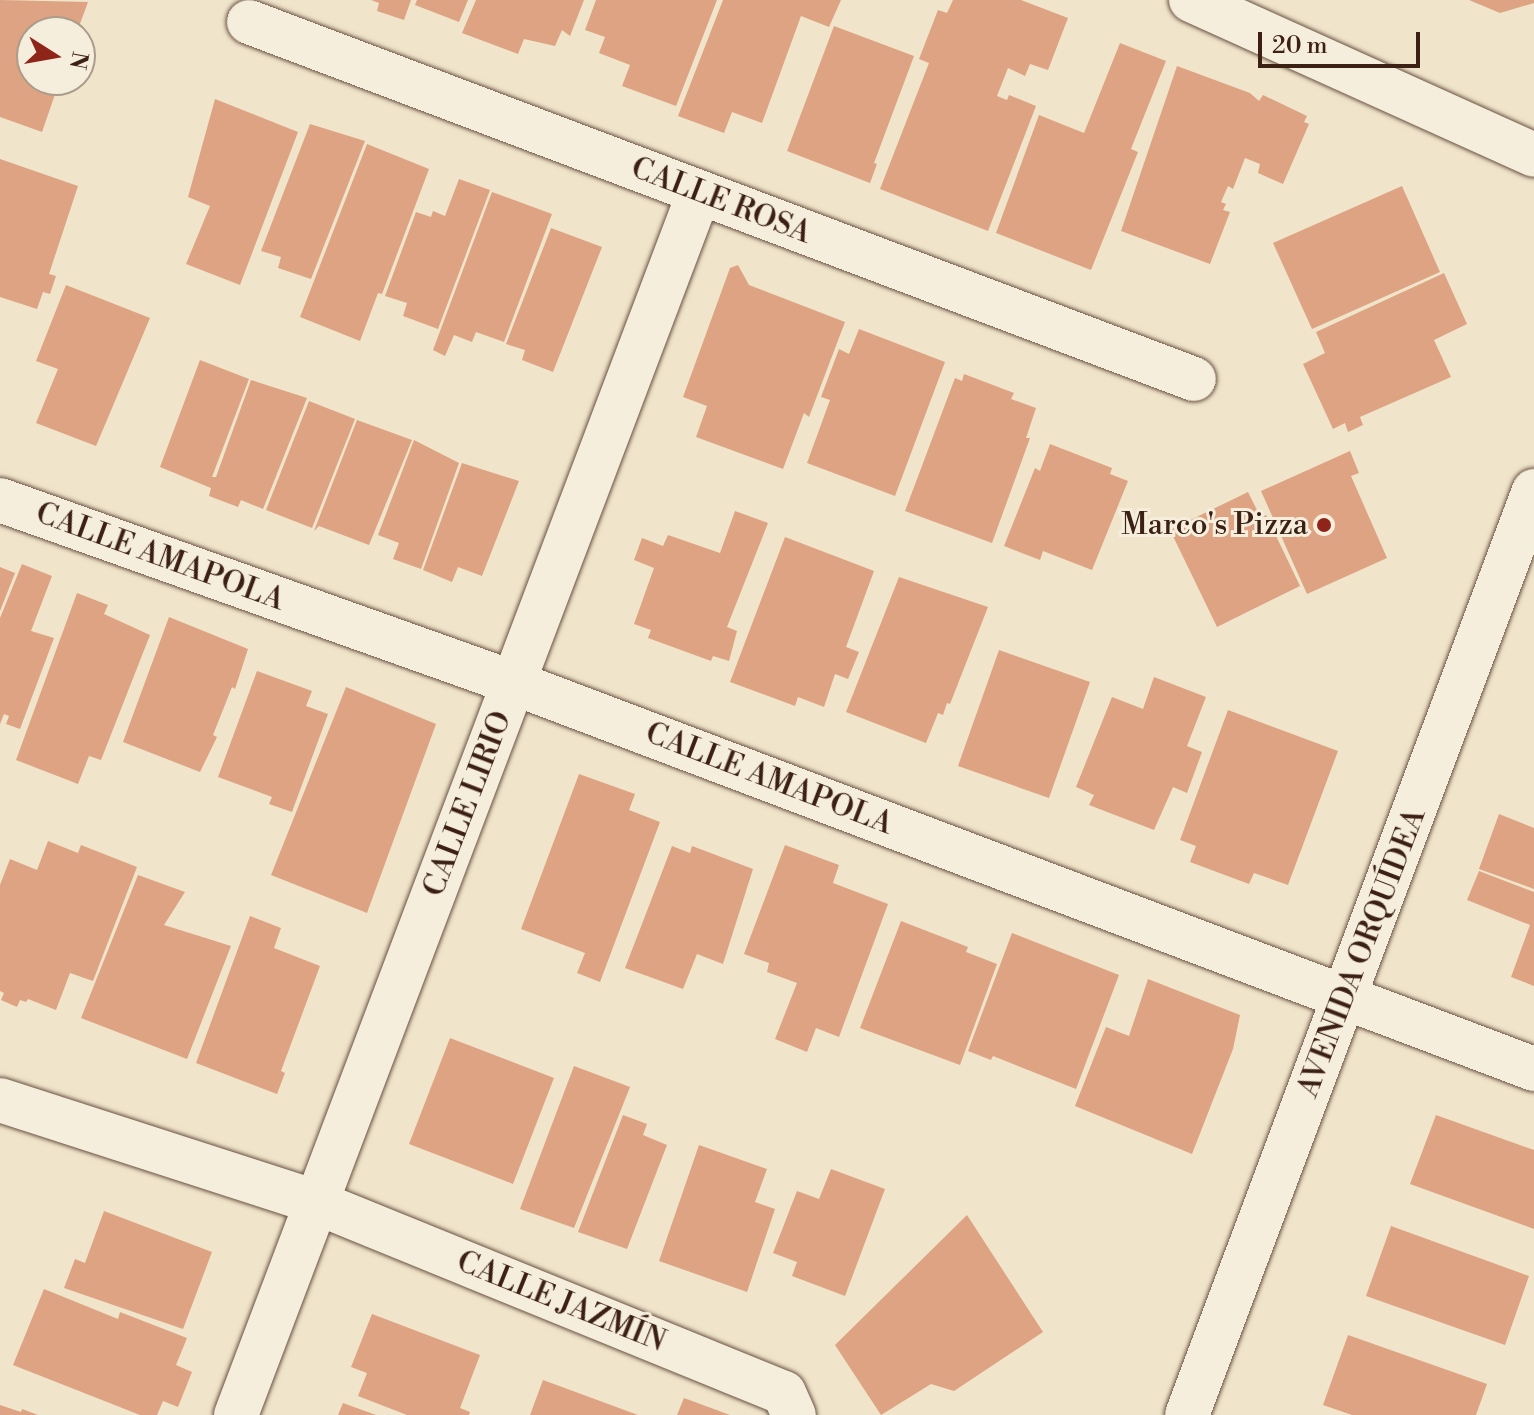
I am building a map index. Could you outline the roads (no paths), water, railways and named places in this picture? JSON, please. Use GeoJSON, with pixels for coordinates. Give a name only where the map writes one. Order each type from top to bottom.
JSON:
{"type":"FeatureCollection","features":[{"type":"Feature","properties":{"kind":"street"},"geometry":{"type":"LineString","coordinates":[[1191,0],[1534,155]]}},
{"type":"Feature","properties":{"kind":"street","name":"CALLE ROSA"},"geometry":{"type":"LineString","coordinates":[[249,22],[1194,379]]}},
{"type":"Feature","properties":{"kind":"street","name":"CALLE LIRIO"},"geometry":{"type":"LineString","coordinates":[[236,1415],[699,193]]}},
{"type":"Feature","properties":{"kind":"street","name":"AVENIDA ORQUÍDEA"},"geometry":{"type":"LineString","coordinates":[[1187,1415],[1347,997],[1534,491]]}},
{"type":"Feature","properties":{"kind":"street","name":"CALLE AMAPOLA"},"geometry":{"type":"LineString","coordinates":[[0,500],[514,683],[1534,1069]]}},
{"type":"Feature","properties":{"kind":"street","name":"CALLE JAZMÍN"},"geometry":{"type":"LineString","coordinates":[[0,1100],[315,1202],[784,1393],[794,1415]]}},
{"type":"Feature","properties":{"kind":"place","name":"Marco's Pizza"},"geometry":{"type":"Point","coordinates":[1324,525]}}]}
